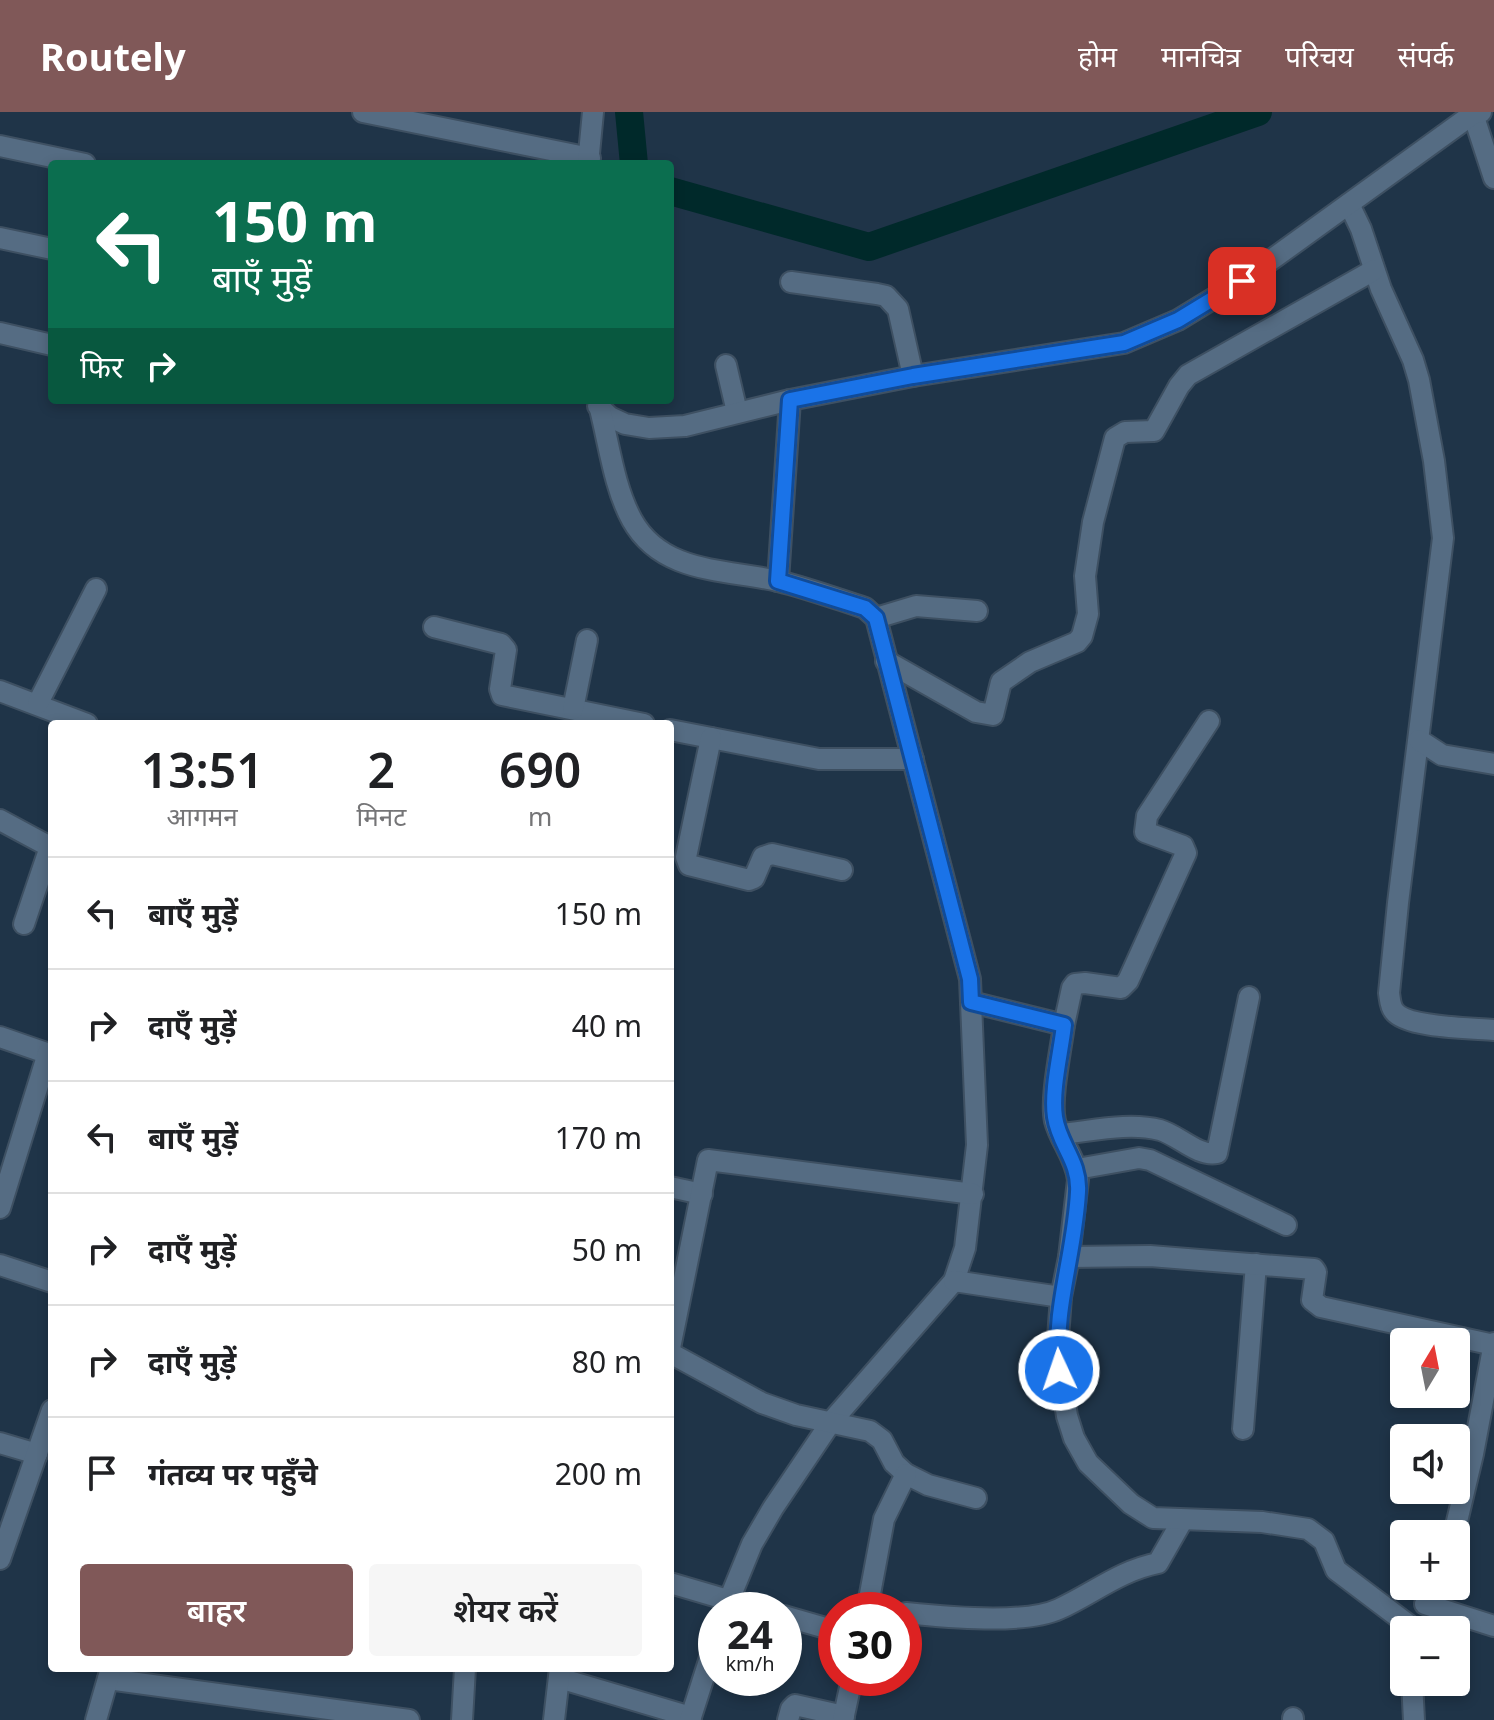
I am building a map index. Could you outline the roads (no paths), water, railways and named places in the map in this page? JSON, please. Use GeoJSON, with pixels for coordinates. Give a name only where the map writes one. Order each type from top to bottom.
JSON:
{"type":"FeatureCollection","features":[{"type":"Feature","properties":{"kind":"street"},"geometry":{"type":"LineString","coordinates":[[363,112],[584,160]]}},
{"type":"Feature","properties":{"kind":"street"},"geometry":{"type":"LineString","coordinates":[[589,160],[593,112]]}},
{"type":"Feature","properties":{"kind":"street"},"geometry":{"type":"LineString","coordinates":[[598,404],[625,424],[649,428],[685,426],[790,400],[913,376],[1124,343],[1151,334],[1242,281],[1477,113],[1494,178]]}},
{"type":"Feature","properties":{"kind":"street"},"geometry":{"type":"LineString","coordinates":[[0,146],[66,160]]}},
{"type":"Feature","properties":{"kind":"street"},"geometry":{"type":"LineString","coordinates":[[1349,204],[1419,380],[1442,519],[1440,572],[1389,993],[1391,1004],[1402,1019],[1410,1022],[1494,1030]]}},
{"type":"Feature","properties":{"kind":"street"},"geometry":{"type":"LineString","coordinates":[[0,238],[48,248]]}},
{"type":"Feature","properties":{"kind":"street"},"geometry":{"type":"LineString","coordinates":[[886,661],[976,712],[993,715],[1001,682],[1030,662],[1077,642],[1082,636],[1088,614],[1085,576],[1093,522],[1115,438],[1125,432],[1154,431],[1188,375],[1374,270]]}},
{"type":"Feature","properties":{"kind":"street"},"geometry":{"type":"LineString","coordinates":[[791,282],[877,294],[893,302],[898,309],[913,376]]}},
{"type":"Feature","properties":{"kind":"street"},"geometry":{"type":"LineString","coordinates":[[0,333],[48,344]]}},
{"type":"Feature","properties":{"kind":"street"},"geometry":{"type":"LineString","coordinates":[[726,365],[737,412]]}},
{"type":"Feature","properties":{"kind":"street"},"geometry":{"type":"LineString","coordinates":[[778,581],[790,400]]}},
{"type":"Feature","properties":{"kind":"street"},"geometry":{"type":"LineString","coordinates":[[598,404],[623,499],[632,520],[646,540],[668,557],[688,565],[778,581],[865,608],[876,618],[970,979],[977,1145],[965,1248],[954,1281],[831,1422],[752,1544],[732,1592]]}},
{"type":"Feature","properties":{"kind":"street"},"geometry":{"type":"LineString","coordinates":[[38,703],[96,589]]}},
{"type":"Feature","properties":{"kind":"street"},"geometry":{"type":"LineString","coordinates":[[876,618],[916,606],[977,611]]}},
{"type":"Feature","properties":{"kind":"street"},"geometry":{"type":"LineString","coordinates":[[434,627],[501,644],[506,650],[500,689],[502,695],[625,720]]}},
{"type":"Feature","properties":{"kind":"street"},"geometry":{"type":"LineString","coordinates":[[573,709],[587,640]]}},
{"type":"Feature","properties":{"kind":"street"},"geometry":{"type":"LineString","coordinates":[[0,691],[78,720]]}},
{"type":"Feature","properties":{"kind":"street"},"geometry":{"type":"LineString","coordinates":[[1209,721],[1145,822],[1145,832],[1183,846],[1186,853],[1128,981],[1121,988],[1075,984],[1064,1025],[1055,1121],[1077,1169],[1078,1195],[1061,1297],[1057,1351],[1061,1389],[1074,1438],[1088,1463],[1141,1511],[1153,1518],[1262,1522],[1308,1529],[1324,1541],[1336,1570],[1395,1616]]}},
{"type":"Feature","properties":{"kind":"street"},"geometry":{"type":"LineString","coordinates":[[674,731],[819,759],[913,759]]}},
{"type":"Feature","properties":{"kind":"street"},"geometry":{"type":"LineString","coordinates":[[711,738],[686,857],[689,865],[749,880],[754,878],[764,855],[772,854],[842,870]]}},
{"type":"Feature","properties":{"kind":"street"},"geometry":{"type":"LineString","coordinates":[[1419,740],[1442,755],[1494,764]]}},
{"type":"Feature","properties":{"kind":"street"},"geometry":{"type":"LineString","coordinates":[[0,820],[48,846]]}},
{"type":"Feature","properties":{"kind":"street"},"geometry":{"type":"LineString","coordinates":[[24,924],[48,856]]}},
{"type":"Feature","properties":{"kind":"street"},"geometry":{"type":"LineString","coordinates":[[1061,1134],[1141,1127],[1164,1131],[1205,1152],[1217,1153],[1249,997]]}},
{"type":"Feature","properties":{"kind":"street"},"geometry":{"type":"LineString","coordinates":[[971,1002],[1064,1025]]}},
{"type":"Feature","properties":{"kind":"street"},"geometry":{"type":"LineString","coordinates":[[0,1037],[48,1053]]}},
{"type":"Feature","properties":{"kind":"street"},"geometry":{"type":"LineString","coordinates":[[0,1208],[48,1060]]}},
{"type":"Feature","properties":{"kind":"street"},"geometry":{"type":"LineString","coordinates":[[1077,1169],[1139,1158],[1150,1160],[1286,1225]]}},
{"type":"Feature","properties":{"kind":"street"},"geometry":{"type":"LineString","coordinates":[[674,1330],[708,1160],[973,1194]]}},
{"type":"Feature","properties":{"kind":"street"},"geometry":{"type":"LineString","coordinates":[[674,1188],[702,1194]]}},
{"type":"Feature","properties":{"kind":"street"},"geometry":{"type":"LineString","coordinates":[[1069,1257],[1150,1256],[1316,1270],[1311,1294],[1314,1303],[1321,1307],[1494,1344],[1489,1395],[1458,1520]]}},
{"type":"Feature","properties":{"kind":"street"},"geometry":{"type":"LineString","coordinates":[[1243,1429],[1256,1264]]}},
{"type":"Feature","properties":{"kind":"street"},"geometry":{"type":"LineString","coordinates":[[0,1265],[48,1281]]}},
{"type":"Feature","properties":{"kind":"street"},"geometry":{"type":"LineString","coordinates":[[954,1281],[1061,1297]]}},
{"type":"Feature","properties":{"kind":"street"},"geometry":{"type":"LineString","coordinates":[[674,1352],[762,1403],[876,1434],[894,1463],[906,1474],[928,1485],[976,1498]]}},
{"type":"Feature","properties":{"kind":"street"},"geometry":{"type":"LineString","coordinates":[[2,1549],[48,1422]]}},
{"type":"Feature","properties":{"kind":"street"},"geometry":{"type":"LineString","coordinates":[[0,1443],[37,1454]]}},
{"type":"Feature","properties":{"kind":"street"},"geometry":{"type":"LineString","coordinates":[[870,1592],[884,1519],[906,1474]]}},
{"type":"Feature","properties":{"kind":"street"},"geometry":{"type":"LineString","coordinates":[[922,1615],[952,1618],[1040,1616],[1135,1568],[1158,1563],[1182,1521]]}},
{"type":"Feature","properties":{"kind":"street"},"geometry":{"type":"LineString","coordinates":[[674,1585],[698,1594]]}},
{"type":"Feature","properties":{"kind":"street"},"geometry":{"type":"LineString","coordinates":[[1418,1616],[1427,1600]]}},
{"type":"Feature","properties":{"kind":"street"},"geometry":{"type":"LineString","coordinates":[[1425,1604],[1494,1626]]}},
{"type":"Feature","properties":{"kind":"street"},"geometry":{"type":"LineString","coordinates":[[462,1720],[465,1672]]}},
{"type":"Feature","properties":{"kind":"street"},"geometry":{"type":"LineString","coordinates":[[554,1720],[559,1673],[690,1719],[698,1694]]}},
{"type":"Feature","properties":{"kind":"street"},"geometry":{"type":"LineString","coordinates":[[96,1720],[110,1674],[409,1720]]}},
{"type":"Feature","properties":{"kind":"street"},"geometry":{"type":"LineString","coordinates":[[788,1720],[795,1705],[843,1718],[848,1696]]}},
{"type":"Feature","properties":{"kind":"street"},"geometry":{"type":"LineString","coordinates":[[1413,1696],[1414,1720]]}},
{"type":"Feature","properties":{"kind":"waterway"},"geometry":{"type":"LineString","coordinates":[[629,112],[634,160]]}},
{"type":"Feature","properties":{"kind":"waterway"},"geometry":{"type":"LineString","coordinates":[[674,192],[869,247],[1258,112]]}}]}
